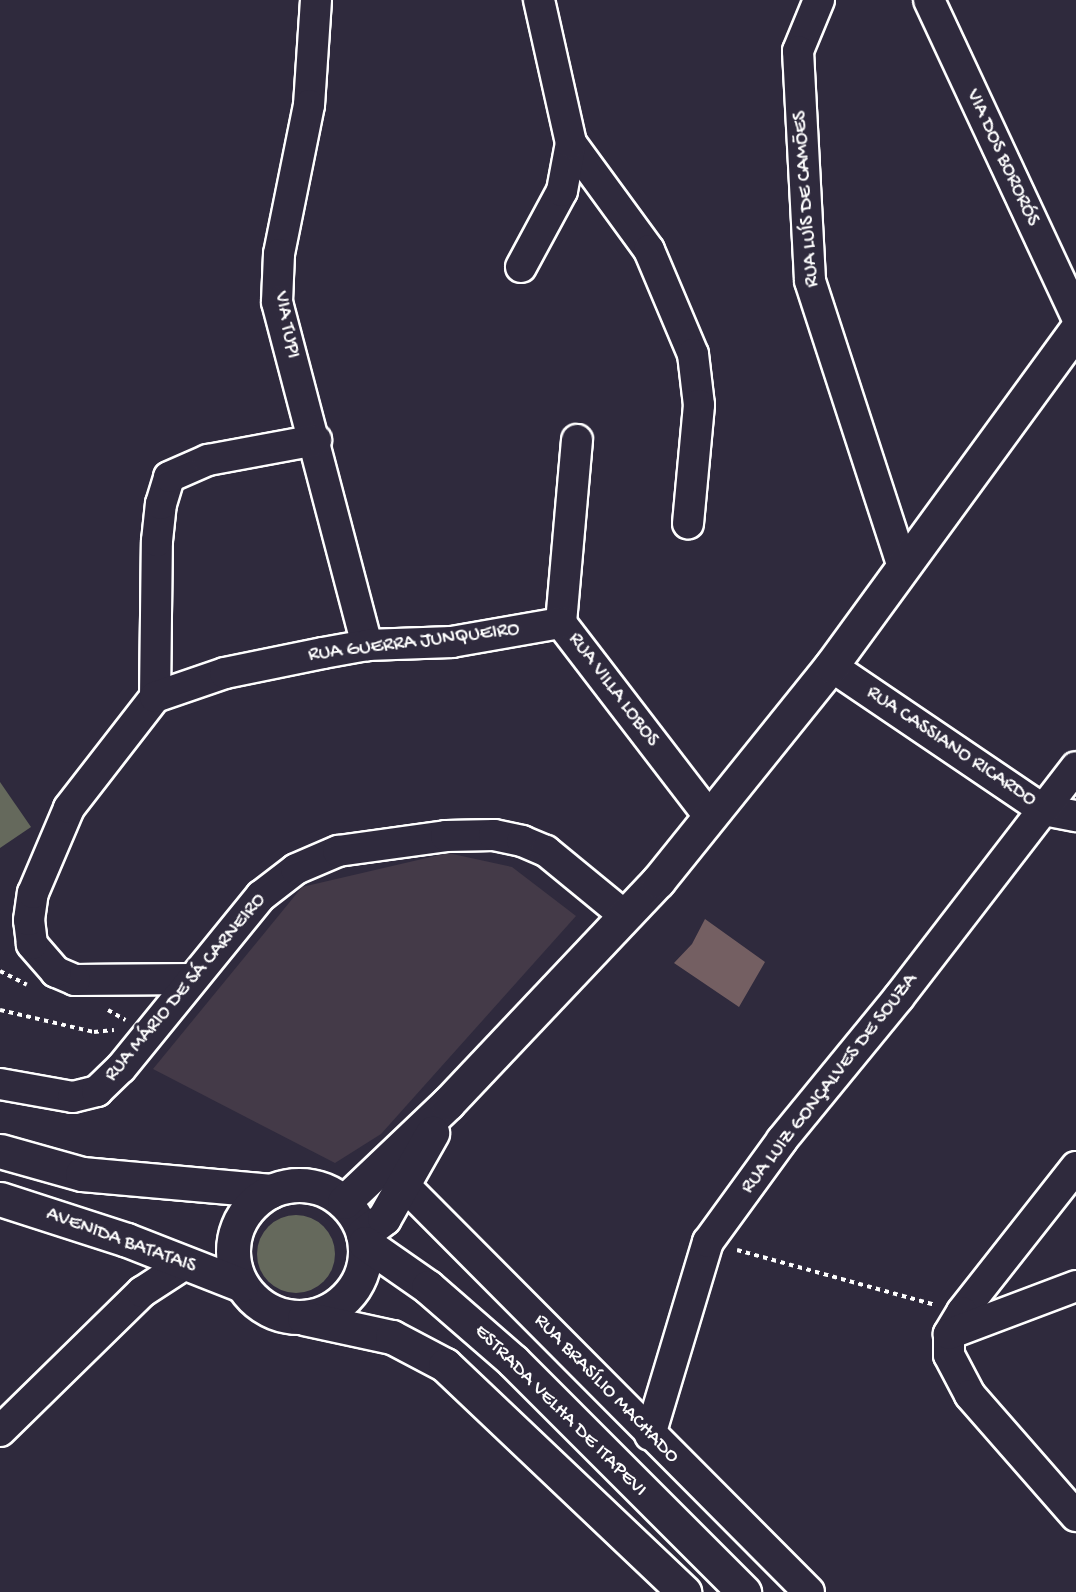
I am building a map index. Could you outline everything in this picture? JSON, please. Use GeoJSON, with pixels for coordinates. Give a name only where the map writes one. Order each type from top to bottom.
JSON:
{"type":"FeatureCollection","features":[{"type":"Feature","properties":{"kind":"main road"},"geometry":{"type":"LineString","coordinates":[[344,1202],[448,1103],[625,916],[711,817],[831,666],[1076,330]]}},
{"type":"Feature","properties":{"kind":"main road"},"geometry":{"type":"LineString","coordinates":[[364,1239],[384,1218],[448,1103]]}},
{"type":"Feature","properties":{"kind":"main road"},"geometry":{"type":"LineString","coordinates":[[0,1151],[82,1174],[258,1190],[290,1185],[309,1186],[328,1191],[344,1202],[364,1239],[364,1263],[346,1297],[334,1308],[304,1318]]}},
{"type":"Feature","properties":{"kind":"main road"},"geometry":{"type":"LineString","coordinates":[[258,1190],[235,1233],[232,1251],[242,1286],[268,1311],[392,1337],[445,1365],[682,1591]]}},
{"type":"Feature","properties":{"kind":"main road","name":"AVENIDA BATATAIS"},"geometry":{"type":"LineString","coordinates":[[0,1198],[117,1236],[242,1286]]}},
{"type":"Feature","properties":{"kind":"main road","name":"ESTRADA VELHA DE ITAPEVI"},"geometry":{"type":"LineString","coordinates":[[364,1239],[435,1293],[513,1361],[744,1592]]}},
{"type":"Feature","properties":{"kind":"street","name":"VIA TUPI"},"geometry":{"type":"LineString","coordinates":[[316,0],[309,105],[279,254],[277,302],[316,440],[367,645]]}},
{"type":"Feature","properties":{"kind":"street"},"geometry":{"type":"LineString","coordinates":[[521,267],[562,191],[571,143],[539,0]]}},
{"type":"Feature","properties":{"kind":"street","name":"RUA LUÍS DE CAMÕES"},"geometry":{"type":"LineString","coordinates":[[819,0],[798,51],[810,281],[903,568]]}},
{"type":"Feature","properties":{"kind":"street","name":"VIA DOS BORORÓS"},"geometry":{"type":"LineString","coordinates":[[929,0],[1076,315]]}},
{"type":"Feature","properties":{"kind":"street"},"geometry":{"type":"LineString","coordinates":[[571,143],[649,250],[693,354],[699,405],[688,523]]}},
{"type":"Feature","properties":{"kind":"street"},"geometry":{"type":"LineString","coordinates":[[192,979],[75,980],[56,972],[32,944],[29,920],[33,893],[69,808],[155,697],[157,541],[161,504],[169,477],[208,460],[316,440]]}},
{"type":"Feature","properties":{"kind":"street","name":"RUA VILLA LOBOS"},"geometry":{"type":"LineString","coordinates":[[577,440],[561,623],[711,817]]}},
{"type":"Feature","properties":{"kind":"street","name":"RUA GUERRA JUNQUEIRO"},"geometry":{"type":"LineString","coordinates":[[155,697],[225,673],[367,645],[452,642],[561,623]]}},
{"type":"Feature","properties":{"kind":"street","name":"RUA CASSIANO RICARDO"},"geometry":{"type":"LineString","coordinates":[[831,666],[1044,810],[1076,816]]}},
{"type":"Feature","properties":{"kind":"street","name":"RUA LUIZ GONÇALVES DE SOUZA"},"geometry":{"type":"LineString","coordinates":[[650,1435],[708,1242],[782,1140],[1076,767]]}},
{"type":"Feature","properties":{"kind":"street","name":"RUA MÁRIO DE SÁ CARNEIRO"},"geometry":{"type":"LineString","coordinates":[[0,1084],[74,1097],[98,1091],[121,1068],[261,896],[296,869],[338,851],[384,844],[482,835],[522,841],[546,851],[625,916]]}},
{"type":"Feature","properties":{"kind":"street"},"geometry":{"type":"LineString","coordinates":[[1076,1167],[956,1323],[949,1355],[970,1395],[1076,1516]]}},
{"type":"Feature","properties":{"kind":"street","name":"RUA BRASÍLIO MACHADO"},"geometry":{"type":"LineString","coordinates":[[404,1185],[650,1435],[809,1592]]}},
{"type":"Feature","properties":{"kind":"street"},"geometry":{"type":"LineString","coordinates":[[0,1431],[142,1293],[185,1264]]}},
{"type":"Feature","properties":{"kind":"street"},"geometry":{"type":"LineString","coordinates":[[956,1323],[1076,1286]]}},
{"type":"Feature","properties":{"kind":"path"},"geometry":{"type":"LineString","coordinates":[[0,1010],[94,1032],[125,1028]]}},
{"type":"Feature","properties":{"kind":"path"},"geometry":{"type":"LineString","coordinates":[[708,1242],[956,1323]]}},
{"type":"Feature","properties":{"kind":"shaded area"},"geometry":{"type":"Polygon","coordinates":[[[0,782],[31,827],[0,848],[0,782]]]}},
{"type":"Feature","properties":{"kind":"shaded area"},"geometry":{"type":"Polygon","coordinates":[[[448,853],[512,867],[576,916],[381,1134],[335,1163],[153,1069],[302,887],[448,853]]]}},
{"type":"Feature","properties":{"kind":"shaded area"},"geometry":{"type":"Polygon","coordinates":[[[296,1215],[311,1218],[324,1226],[332,1239],[335,1254],[332,1269],[324,1282],[311,1290],[296,1293],[281,1290],[268,1282],[260,1269],[257,1254],[260,1239],[268,1226],[281,1218],[296,1215]]]}},
{"type":"Feature","properties":{"kind":"building"},"geometry":{"type":"Polygon","coordinates":[[[705,919],[765,962],[739,1007],[674,963],[692,944],[705,919]]]}}]}
